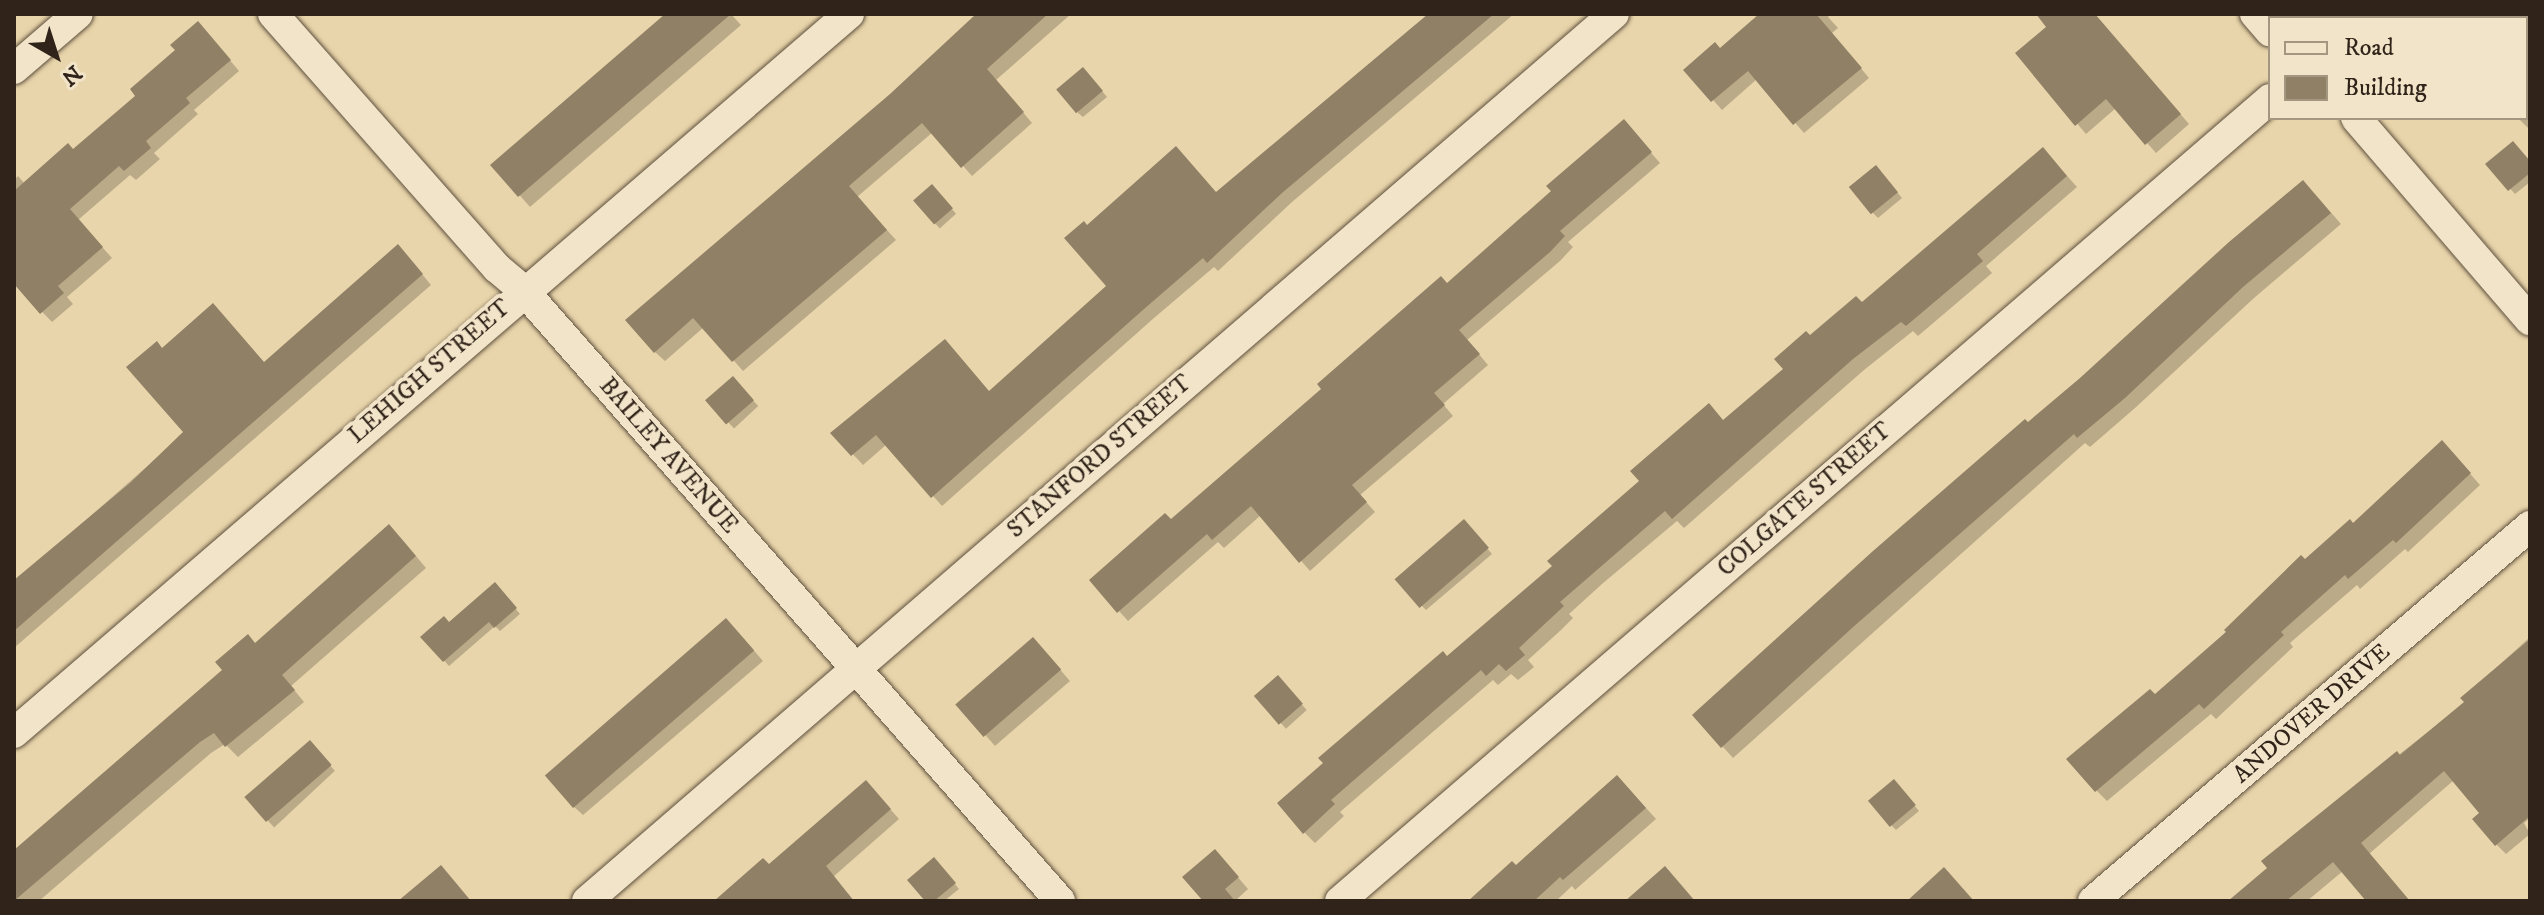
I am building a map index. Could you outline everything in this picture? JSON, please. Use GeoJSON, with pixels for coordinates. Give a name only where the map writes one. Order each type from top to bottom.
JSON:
{"type":"FeatureCollection","features":[{"type":"Feature","properties":{"kind":"street"},"geometry":{"type":"LineString","coordinates":[[14,69],[78,14]]}},
{"type":"Feature","properties":{"kind":"street","name":"BAILEY AVENUE"},"geometry":{"type":"LineString","coordinates":[[273,14],[497,268],[524,291],[1060,901]]}},
{"type":"Feature","properties":{"kind":"street","name":"LEHIGH STREET"},"geometry":{"type":"LineString","coordinates":[[14,733],[849,14]]}},
{"type":"Feature","properties":{"kind":"street","name":"STANFORD STREET"},"geometry":{"type":"LineString","coordinates":[[587,901],[1614,14]]}},
{"type":"Feature","properties":{"kind":"street","name":"COLGATE STREET"},"geometry":{"type":"LineString","coordinates":[[1340,901],[2268,101]]}},
{"type":"Feature","properties":{"kind":"street"},"geometry":{"type":"LineString","coordinates":[[2358,120],[2530,320]]}},
{"type":"Feature","properties":{"kind":"street","name":"ANDOVER DRIVE"},"geometry":{"type":"LineString","coordinates":[[2093,901],[2530,526]]}},
{"type":"Feature","properties":{"kind":"building"},"geometry":{"type":"Polygon","coordinates":[[[665,14],[731,14],[518,197],[490,165],[665,14]]]}},
{"type":"Feature","properties":{"kind":"building"},"geometry":{"type":"Polygon","coordinates":[[[976,14],[1048,14],[987,69],[1024,112],[961,168],[922,123],[849,186],[887,230],[732,362],[693,318],[654,353],[625,320],[890,94],[976,14]]]}},
{"type":"Feature","properties":{"kind":"building"},"geometry":{"type":"Polygon","coordinates":[[[1428,14],[1494,14],[1282,193],[1207,263],[1203,258],[931,498],[876,435],[851,456],[830,433],[945,339],[989,391],[1106,286],[1064,238],[1084,221],[1087,225],[1176,146],[1216,192],[1428,14]]]}},
{"type":"Feature","properties":{"kind":"building"},"geometry":{"type":"Polygon","coordinates":[[[1759,14],[1816,14],[1862,68],[1793,125],[1748,71],[1711,102],[1683,70],[1715,42],[1720,48],[1759,14]]]}},
{"type":"Feature","properties":{"kind":"building"},"geometry":{"type":"Polygon","coordinates":[[[2036,14],[2095,14],[2181,114],[2145,145],[2106,99],[2075,126],[2015,53],[2046,27],[2036,14]]]}},
{"type":"Feature","properties":{"kind":"building"},"geometry":{"type":"Polygon","coordinates":[[[198,21],[231,60],[186,98],[190,103],[146,141],[151,148],[124,171],[119,166],[70,209],[103,247],[58,286],[64,293],[40,314],[14,284],[14,191],[68,143],[73,149],[135,96],[130,89],[175,50],[170,45],[198,21]]]}},
{"type":"Feature","properties":{"kind":"building"},"geometry":{"type":"Polygon","coordinates":[[[1083,67],[1103,91],[1076,113],[1056,89],[1083,67]]]}},
{"type":"Feature","properties":{"kind":"building"},"geometry":{"type":"Polygon","coordinates":[[[1624,119],[1652,152],[1560,231],[1565,236],[1550,252],[1459,330],[1480,354],[1434,393],[1445,405],[1352,485],[1367,502],[1299,563],[1251,506],[1212,540],[1207,534],[1117,613],[1089,580],[1165,513],[1171,519],[1321,389],[1317,384],[1441,276],[1447,283],[1551,191],[1546,186],[1624,119]]]}},
{"type":"Feature","properties":{"kind":"building"},"geometry":{"type":"Polygon","coordinates":[[[2513,141],[2530,161],[2530,173],[2508,191],[2485,164],[2513,141]]]}},
{"type":"Feature","properties":{"kind":"building"},"geometry":{"type":"Polygon","coordinates":[[[2043,147],[2067,176],[1977,254],[1983,261],[1906,326],[1901,322],[1853,359],[1672,519],[1665,511],[1560,602],[1564,606],[1519,648],[1525,655],[1506,671],[1499,664],[1486,676],[1481,670],[1331,800],[1335,804],[1303,834],[1277,803],[1323,763],[1318,758],[1443,651],[1447,656],[1552,566],[1547,561],[1639,481],[1630,471],[1709,403],[1723,420],[1783,369],[1774,359],[1806,331],[1810,335],[1856,296],[1862,302],[2043,147]]]}},
{"type":"Feature","properties":{"kind":"building"},"geometry":{"type":"Polygon","coordinates":[[[1876,165],[1898,192],[1871,214],[1849,187],[1876,165]]]}},
{"type":"Feature","properties":{"kind":"building"},"geometry":{"type":"Polygon","coordinates":[[[2303,180],[2331,213],[2243,287],[2125,398],[2077,438],[2074,434],[1852,628],[1721,748],[1692,715],[1873,551],[2025,419],[2028,422],[2080,378],[2229,242],[2303,180]]]}},
{"type":"Feature","properties":{"kind":"building"},"geometry":{"type":"Polygon","coordinates":[[[932,184],[953,208],[934,225],[913,200],[932,184]]]}},
{"type":"Feature","properties":{"kind":"building"},"geometry":{"type":"Polygon","coordinates":[[[398,244],[423,274],[14,631],[14,580],[130,483],[183,432],[126,367],[157,341],[162,348],[213,303],[264,362],[398,244]]]}},
{"type":"Feature","properties":{"kind":"building"},"geometry":{"type":"Polygon","coordinates":[[[733,376],[754,400],[726,424],[705,400],[733,376]]]}},
{"type":"Feature","properties":{"kind":"building"},"geometry":{"type":"Polygon","coordinates":[[[2442,440],[2471,473],[2396,543],[2393,540],[2348,579],[2345,575],[2281,632],[2284,635],[2204,709],[2199,704],[2095,792],[2066,759],[2150,689],[2155,694],[2226,632],[2224,630],[2301,555],[2305,559],[2350,519],[2353,523],[2442,440]]]}},
{"type":"Feature","properties":{"kind":"building"},"geometry":{"type":"Polygon","coordinates":[[[1464,519],[1489,548],[1419,608],[1395,579],[1464,519]]]}},
{"type":"Feature","properties":{"kind":"building"},"geometry":{"type":"Polygon","coordinates":[[[389,524],[416,556],[282,675],[295,690],[225,747],[214,733],[200,742],[14,901],[14,850],[222,670],[215,662],[248,634],[255,643],[389,524]]]}},
{"type":"Feature","properties":{"kind":"building"},"geometry":{"type":"Polygon","coordinates":[[[495,582],[517,608],[494,628],[489,622],[443,662],[420,637],[444,616],[449,622],[495,582]]]}},
{"type":"Feature","properties":{"kind":"building"},"geometry":{"type":"Polygon","coordinates":[[[726,618],[754,650],[573,808],[545,775],[726,618]]]}},
{"type":"Feature","properties":{"kind":"building"},"geometry":{"type":"Polygon","coordinates":[[[1033,637],[1061,669],[983,737],[955,705],[1033,637]]]}},
{"type":"Feature","properties":{"kind":"building"},"geometry":{"type":"Polygon","coordinates":[[[2530,639],[2530,816],[2495,846],[2472,819],[2479,813],[2444,771],[2361,843],[2410,901],[2366,901],[2333,862],[2286,901],[2228,901],[2267,868],[2261,861],[2397,751],[2400,755],[2464,702],[2460,698],[2530,639]]]}},
{"type":"Feature","properties":{"kind":"building"},"geometry":{"type":"Polygon","coordinates":[[[1278,675],[1303,704],[1279,725],[1254,696],[1278,675]]]}},
{"type":"Feature","properties":{"kind":"building"},"geometry":{"type":"Polygon","coordinates":[[[310,740],[332,765],[266,822],[244,797],[310,740]]]}},
{"type":"Feature","properties":{"kind":"building"},"geometry":{"type":"Polygon","coordinates":[[[1617,775],[1646,808],[1563,880],[1560,877],[1534,901],[1468,901],[1512,861],[1516,865],[1617,775]]]}},
{"type":"Feature","properties":{"kind":"building"},"geometry":{"type":"Polygon","coordinates":[[[1894,779],[1916,805],[1890,827],[1868,801],[1894,779]]]}},
{"type":"Feature","properties":{"kind":"building"},"geometry":{"type":"Polygon","coordinates":[[[866,780],[891,809],[826,866],[854,901],[714,901],[763,858],[769,864],[866,780]]]}},
{"type":"Feature","properties":{"kind":"building"},"geometry":{"type":"Polygon","coordinates":[[[1215,849],[1239,877],[1225,889],[1235,901],[1203,901],[1182,877],[1215,849]]]}},
{"type":"Feature","properties":{"kind":"building"},"geometry":{"type":"Polygon","coordinates":[[[934,857],[956,883],[934,901],[925,901],[907,880],[934,857]]]}},
{"type":"Feature","properties":{"kind":"building"},"geometry":{"type":"Polygon","coordinates":[[[441,865],[471,901],[398,901],[441,865]]]}},
{"type":"Feature","properties":{"kind":"building"},"geometry":{"type":"Polygon","coordinates":[[[1665,866],[1695,901],[1625,901],[1665,866]]]}},
{"type":"Feature","properties":{"kind":"building"},"geometry":{"type":"Polygon","coordinates":[[[1944,867],[1974,901],[1907,901],[1944,867]]]}}]}
